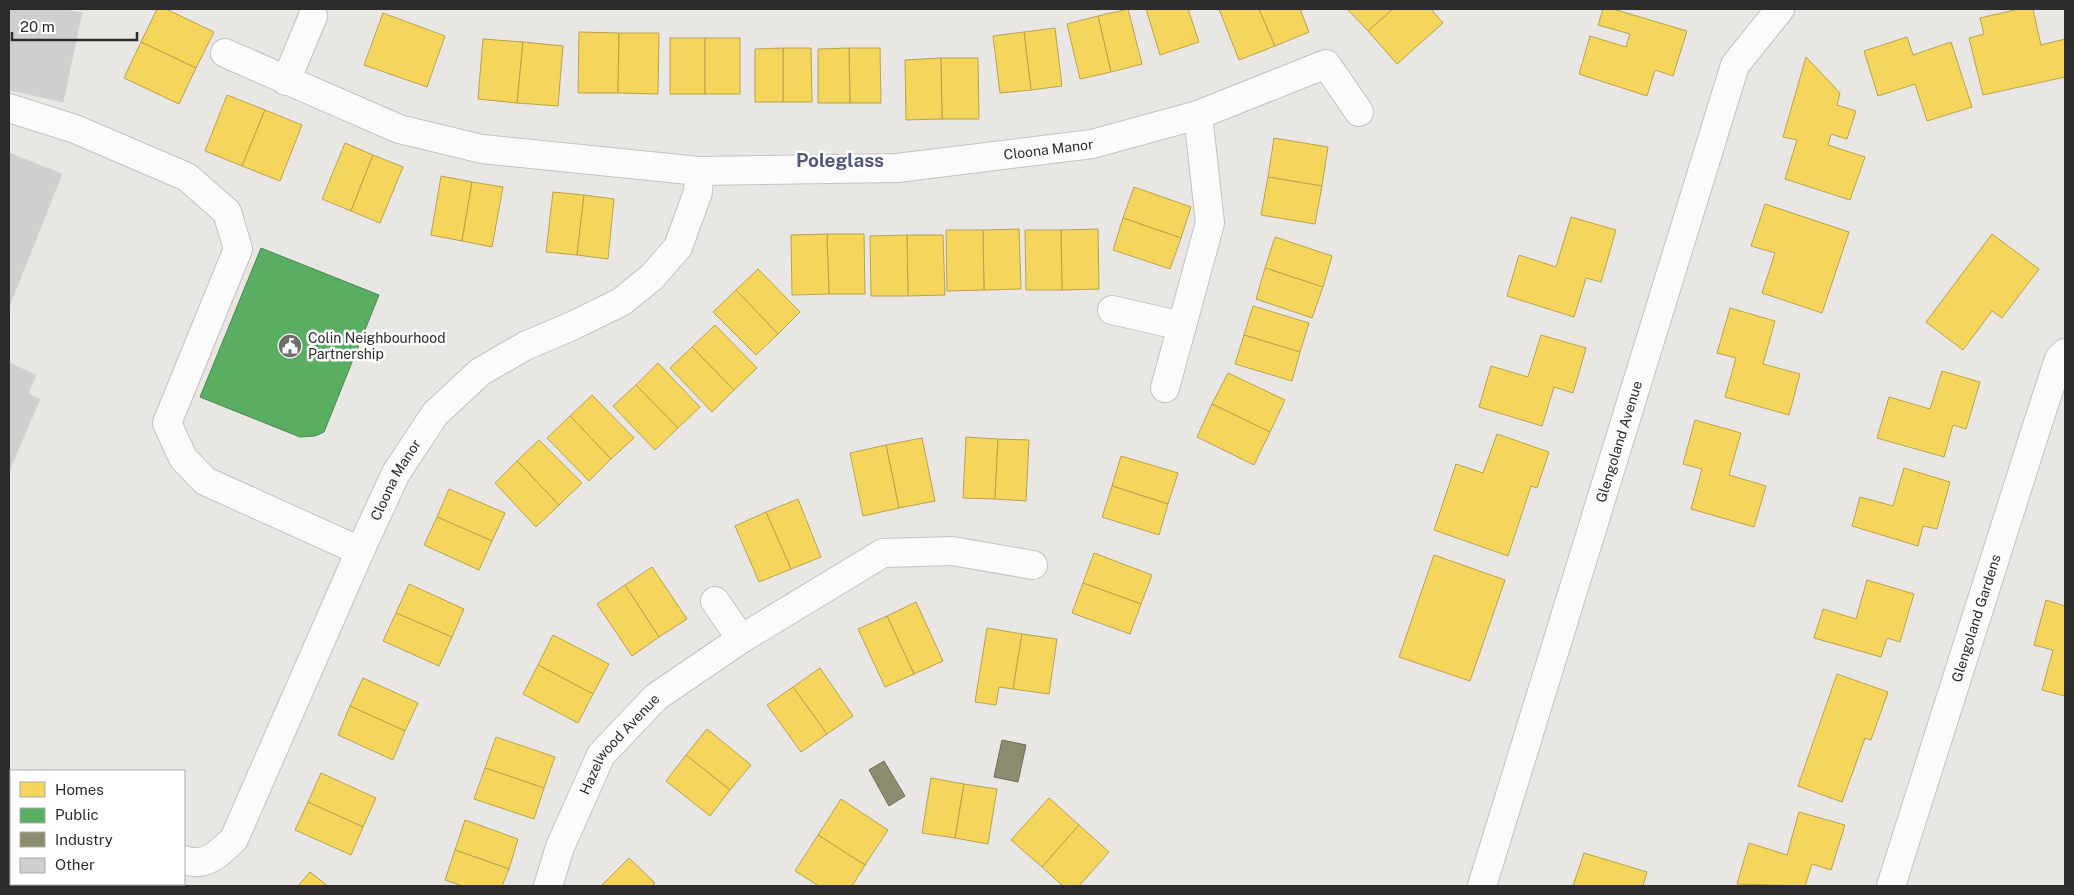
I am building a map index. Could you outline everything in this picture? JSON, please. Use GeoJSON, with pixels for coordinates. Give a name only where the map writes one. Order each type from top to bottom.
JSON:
{"type":"FeatureCollection","features":[{"type":"Feature","properties":{"kind":"street","name":"Glengoland Avenue"},"geometry":{"type":"LineString","coordinates":[[1482,886],[1735,65],[1780,9]]}},
{"type":"Feature","properties":{"kind":"street"},"geometry":{"type":"LineString","coordinates":[[286,81],[313,16]]}},
{"type":"Feature","properties":{"kind":"street","name":"Cloona Manor"},"geometry":{"type":"LineString","coordinates":[[225,53],[399,129],[482,149],[699,170],[897,168],[1092,144],[1198,115],[1326,64],[1359,112]]}},
{"type":"Feature","properties":{"kind":"street"},"geometry":{"type":"LineString","coordinates":[[9,108],[75,129],[187,177],[227,212],[238,249],[167,423],[183,458],[205,481],[360,550]]}},
{"type":"Feature","properties":{"kind":"street"},"geometry":{"type":"LineString","coordinates":[[1165,388],[1210,223],[1198,115]]}},
{"type":"Feature","properties":{"kind":"street","name":"Cloona Manor"},"geometry":{"type":"LineString","coordinates":[[185,860],[193,864],[216,858],[234,839],[360,550],[396,473],[435,414],[480,372],[525,346],[621,302],[652,277],[678,247],[698,192],[699,170]]}},
{"type":"Feature","properties":{"kind":"street"},"geometry":{"type":"LineString","coordinates":[[1112,310],[1182,326]]}},
{"type":"Feature","properties":{"kind":"street","name":"Glengoland Gardens"},"geometry":{"type":"LineString","coordinates":[[1891,886],[2038,423],[2059,359],[2065,353]]}},
{"type":"Feature","properties":{"kind":"street","name":"Hazelwood Avenue"},"geometry":{"type":"LineString","coordinates":[[548,886],[560,847],[601,755],[656,697],[741,639],[883,553],[952,551],[1033,565]]}},
{"type":"Feature","properties":{"kind":"street"},"geometry":{"type":"LineString","coordinates":[[715,601],[741,639]]}},
{"type":"Feature","properties":{"kind":"building: Homes"},"geometry":{"type":"Polygon","coordinates":[[[157,9],[166,9],[214,32],[196,68],[141,42],[157,9]]]}},
{"type":"Feature","properties":{"kind":"building: Homes"},"geometry":{"type":"Polygon","coordinates":[[[1128,9],[1142,64],[1111,72],[1098,16],[1128,9]]]}},
{"type":"Feature","properties":{"kind":"building: Homes"},"geometry":{"type":"Polygon","coordinates":[[[1146,9],[1188,9],[1199,42],[1160,55],[1146,9]]]}},
{"type":"Feature","properties":{"kind":"building: Homes"},"geometry":{"type":"Polygon","coordinates":[[[1219,9],[1259,9],[1275,46],[1239,60],[1219,9]]]}},
{"type":"Feature","properties":{"kind":"building: Homes"},"geometry":{"type":"Polygon","coordinates":[[[1259,9],[1300,9],[1309,32],[1275,46],[1259,9]]]}},
{"type":"Feature","properties":{"kind":"building: Homes"},"geometry":{"type":"Polygon","coordinates":[[[1347,9],[1393,9],[1368,31],[1347,9]]]}},
{"type":"Feature","properties":{"kind":"building: Homes"},"geometry":{"type":"Polygon","coordinates":[[[1393,9],[1431,9],[1443,23],[1397,64],[1368,31],[1393,9]]]}},
{"type":"Feature","properties":{"kind":"building: Homes"},"geometry":{"type":"Polygon","coordinates":[[[1603,9],[1613,9],[1687,31],[1673,76],[1655,70],[1647,96],[1579,74],[1590,36],[1626,47],[1630,34],[1598,25],[1603,9]]]}},
{"type":"Feature","properties":{"kind":"building: Homes"},"geometry":{"type":"Polygon","coordinates":[[[2019,9],[2033,9],[2041,45],[2065,39],[2065,77],[1983,95],[1969,38],[1984,34],[1980,18],[2019,9]]]}},
{"type":"Feature","properties":{"kind":"building: Homes"},"geometry":{"type":"Polygon","coordinates":[[[383,13],[445,36],[427,87],[364,65],[383,13]]]}},
{"type":"Feature","properties":{"kind":"building: Homes"},"geometry":{"type":"Polygon","coordinates":[[[1098,16],[1111,72],[1080,79],[1067,24],[1098,16]]]}},
{"type":"Feature","properties":{"kind":"building: Homes"},"geometry":{"type":"Polygon","coordinates":[[[1055,28],[1062,86],[1031,90],[1024,32],[1055,28]]]}},
{"type":"Feature","properties":{"kind":"building: Homes"},"geometry":{"type":"Polygon","coordinates":[[[579,32],[619,33],[618,93],[578,93],[579,32]]]}},
{"type":"Feature","properties":{"kind":"building: Homes"},"geometry":{"type":"Polygon","coordinates":[[[1024,32],[1031,90],[1000,93],[993,36],[1024,32]]]}},
{"type":"Feature","properties":{"kind":"building: Homes"},"geometry":{"type":"Polygon","coordinates":[[[619,33],[659,33],[658,94],[618,93],[619,33]]]}},
{"type":"Feature","properties":{"kind":"building: Homes"},"geometry":{"type":"Polygon","coordinates":[[[1907,37],[1913,55],[1951,42],[1972,107],[1927,121],[1915,84],[1878,96],[1864,51],[1907,37]]]}},
{"type":"Feature","properties":{"kind":"building: Homes"},"geometry":{"type":"Polygon","coordinates":[[[670,38],[705,38],[705,94],[670,94],[670,38]]]}},
{"type":"Feature","properties":{"kind":"building: Homes"},"geometry":{"type":"Polygon","coordinates":[[[705,38],[740,38],[740,94],[705,94],[705,38]]]}},
{"type":"Feature","properties":{"kind":"building: Homes"},"geometry":{"type":"Polygon","coordinates":[[[483,39],[523,42],[517,103],[478,99],[483,39]]]}},
{"type":"Feature","properties":{"kind":"building: Homes"},"geometry":{"type":"Polygon","coordinates":[[[141,42],[196,68],[179,104],[124,78],[141,42]]]}},
{"type":"Feature","properties":{"kind":"building: Homes"},"geometry":{"type":"Polygon","coordinates":[[[523,42],[563,46],[558,106],[517,103],[523,42]]]}},
{"type":"Feature","properties":{"kind":"building: Homes"},"geometry":{"type":"Polygon","coordinates":[[[783,48],[811,48],[812,102],[783,102],[783,48]]]}},
{"type":"Feature","properties":{"kind":"building: Homes"},"geometry":{"type":"Polygon","coordinates":[[[783,48],[783,102],[755,102],[755,49],[783,48]]]}},
{"type":"Feature","properties":{"kind":"building: Homes"},"geometry":{"type":"Polygon","coordinates":[[[849,48],[880,48],[881,103],[850,103],[849,48]]]}},
{"type":"Feature","properties":{"kind":"building: Homes"},"geometry":{"type":"Polygon","coordinates":[[[849,48],[850,103],[818,103],[818,49],[849,48]]]}},
{"type":"Feature","properties":{"kind":"building: Homes"},"geometry":{"type":"Polygon","coordinates":[[[1806,57],[1840,93],[1837,105],[1856,111],[1847,139],[1831,134],[1828,145],[1865,157],[1850,200],[1785,179],[1797,140],[1783,137],[1806,57]]]}},
{"type":"Feature","properties":{"kind":"building: Homes"},"geometry":{"type":"Polygon","coordinates":[[[941,58],[978,58],[979,119],[942,119],[941,58]]]}},
{"type":"Feature","properties":{"kind":"building: Homes"},"geometry":{"type":"Polygon","coordinates":[[[941,58],[942,119],[906,120],[905,60],[941,58]]]}},
{"type":"Feature","properties":{"kind":"building: Homes"},"geometry":{"type":"Polygon","coordinates":[[[227,95],[265,110],[242,166],[205,151],[227,95]]]}},
{"type":"Feature","properties":{"kind":"building: Homes"},"geometry":{"type":"Polygon","coordinates":[[[265,110],[302,125],[280,181],[242,166],[265,110]]]}},
{"type":"Feature","properties":{"kind":"building: Homes"},"geometry":{"type":"Polygon","coordinates":[[[1274,138],[1328,147],[1322,186],[1268,177],[1274,138]]]}},
{"type":"Feature","properties":{"kind":"building: Homes"},"geometry":{"type":"Polygon","coordinates":[[[345,143],[373,155],[351,211],[322,199],[345,143]]]}},
{"type":"Feature","properties":{"kind":"building: Homes"},"geometry":{"type":"Polygon","coordinates":[[[373,155],[403,167],[380,223],[351,211],[373,155]]]}},
{"type":"Feature","properties":{"kind":"building: Homes"},"geometry":{"type":"Polygon","coordinates":[[[441,176],[472,182],[462,241],[431,235],[441,176]]]}},
{"type":"Feature","properties":{"kind":"building: Homes"},"geometry":{"type":"Polygon","coordinates":[[[1268,177],[1322,186],[1315,224],[1261,215],[1268,177]]]}},
{"type":"Feature","properties":{"kind":"building: Homes"},"geometry":{"type":"Polygon","coordinates":[[[472,182],[503,187],[492,247],[462,241],[472,182]]]}},
{"type":"Feature","properties":{"kind":"building: Homes"},"geometry":{"type":"Polygon","coordinates":[[[1134,187],[1191,207],[1181,238],[1123,218],[1134,187]]]}},
{"type":"Feature","properties":{"kind":"building: Homes"},"geometry":{"type":"Polygon","coordinates":[[[553,192],[584,195],[577,255],[546,252],[553,192]]]}},
{"type":"Feature","properties":{"kind":"building: Homes"},"geometry":{"type":"Polygon","coordinates":[[[584,195],[614,199],[608,259],[577,255],[584,195]]]}},
{"type":"Feature","properties":{"kind":"building: Homes"},"geometry":{"type":"Polygon","coordinates":[[[1765,204],[1849,232],[1822,313],[1762,293],[1775,253],[1751,246],[1765,204]]]}},
{"type":"Feature","properties":{"kind":"building: Homes"},"geometry":{"type":"Polygon","coordinates":[[[1571,217],[1616,230],[1601,282],[1586,278],[1574,317],[1507,296],[1519,255],[1556,267],[1571,217]]]}},
{"type":"Feature","properties":{"kind":"building: Homes"},"geometry":{"type":"Polygon","coordinates":[[[1123,218],[1181,238],[1170,269],[1113,250],[1123,218]]]}},
{"type":"Feature","properties":{"kind":"building: Homes"},"geometry":{"type":"Polygon","coordinates":[[[1019,229],[1021,289],[984,290],[983,230],[1019,229]]]}},
{"type":"Feature","properties":{"kind":"building: Homes"},"geometry":{"type":"Polygon","coordinates":[[[1098,229],[1099,289],[1062,290],[1061,230],[1098,229]]]}},
{"type":"Feature","properties":{"kind":"building: Homes"},"geometry":{"type":"Polygon","coordinates":[[[946,230],[983,230],[984,290],[947,291],[946,230]]]}},
{"type":"Feature","properties":{"kind":"building: Homes"},"geometry":{"type":"Polygon","coordinates":[[[1025,230],[1061,230],[1062,290],[1026,290],[1025,230]]]}},
{"type":"Feature","properties":{"kind":"building: Homes"},"geometry":{"type":"Polygon","coordinates":[[[827,234],[864,234],[865,294],[829,294],[827,234]]]}},
{"type":"Feature","properties":{"kind":"building: Homes"},"geometry":{"type":"Polygon","coordinates":[[[827,234],[829,294],[792,295],[791,235],[827,234]]]}},
{"type":"Feature","properties":{"kind":"building: Homes"},"geometry":{"type":"Polygon","coordinates":[[[1992,234],[2039,269],[2002,318],[1992,311],[1963,350],[1926,322],[1992,234]]]}},
{"type":"Feature","properties":{"kind":"building: Homes"},"geometry":{"type":"Polygon","coordinates":[[[907,235],[943,235],[945,295],[908,296],[907,235]]]}},
{"type":"Feature","properties":{"kind":"building: Homes"},"geometry":{"type":"Polygon","coordinates":[[[907,235],[908,296],[871,296],[870,236],[907,235]]]}},
{"type":"Feature","properties":{"kind":"building: Homes"},"geometry":{"type":"Polygon","coordinates":[[[1275,237],[1332,256],[1323,287],[1265,268],[1275,237]]]}},
{"type":"Feature","properties":{"kind":"building: Homes"},"geometry":{"type":"Polygon","coordinates":[[[1265,268],[1323,287],[1312,318],[1256,299],[1265,268]]]}},
{"type":"Feature","properties":{"kind":"building: Homes"},"geometry":{"type":"Polygon","coordinates":[[[758,269],[800,312],[778,334],[736,290],[758,269]]]}},
{"type":"Feature","properties":{"kind":"building: Homes"},"geometry":{"type":"Polygon","coordinates":[[[736,290],[778,334],[756,355],[713,312],[736,290]]]}},
{"type":"Feature","properties":{"kind":"building: Homes"},"geometry":{"type":"Polygon","coordinates":[[[1253,306],[1309,323],[1300,352],[1244,335],[1253,306]]]}},
{"type":"Feature","properties":{"kind":"building: Homes"},"geometry":{"type":"Polygon","coordinates":[[[1730,308],[1775,321],[1763,364],[1800,374],[1789,415],[1725,397],[1736,358],[1717,353],[1730,308]]]}},
{"type":"Feature","properties":{"kind":"building: Homes"},"geometry":{"type":"Polygon","coordinates":[[[715,325],[757,368],[734,390],[692,347],[715,325]]]}},
{"type":"Feature","properties":{"kind":"building: Homes"},"geometry":{"type":"Polygon","coordinates":[[[1244,335],[1300,352],[1292,381],[1235,364],[1244,335]]]}},
{"type":"Feature","properties":{"kind":"building: Homes"},"geometry":{"type":"Polygon","coordinates":[[[1541,335],[1586,348],[1573,393],[1554,387],[1542,426],[1479,407],[1491,366],[1528,377],[1541,335]]]}},
{"type":"Feature","properties":{"kind":"building: Homes"},"geometry":{"type":"Polygon","coordinates":[[[692,347],[734,390],[712,412],[670,368],[692,347]]]}},
{"type":"Feature","properties":{"kind":"building: Homes"},"geometry":{"type":"Polygon","coordinates":[[[658,363],[700,407],[678,428],[636,385],[658,363]]]}},
{"type":"Feature","properties":{"kind":"building: Homes"},"geometry":{"type":"Polygon","coordinates":[[[1942,371],[1980,382],[1966,429],[1953,425],[1944,457],[1877,438],[1889,397],[1930,409],[1942,371]]]}},
{"type":"Feature","properties":{"kind":"building: Homes"},"geometry":{"type":"Polygon","coordinates":[[[1228,373],[1285,400],[1270,432],[1212,404],[1228,373]]]}},
{"type":"Feature","properties":{"kind":"building: Homes"},"geometry":{"type":"Polygon","coordinates":[[[636,385],[678,428],[655,450],[613,406],[636,385]]]}},
{"type":"Feature","properties":{"kind":"building: Homes"},"geometry":{"type":"Polygon","coordinates":[[[592,395],[634,438],[611,459],[570,416],[592,395]]]}},
{"type":"Feature","properties":{"kind":"building: Homes"},"geometry":{"type":"Polygon","coordinates":[[[1212,404],[1270,432],[1254,465],[1197,437],[1212,404]]]}},
{"type":"Feature","properties":{"kind":"building: Homes"},"geometry":{"type":"Polygon","coordinates":[[[570,416],[611,459],[589,481],[547,438],[570,416]]]}},
{"type":"Feature","properties":{"kind":"building: Homes"},"geometry":{"type":"Polygon","coordinates":[[[1695,420],[1741,433],[1729,475],[1766,486],[1754,527],[1691,509],[1702,469],[1683,464],[1695,420]]]}},
{"type":"Feature","properties":{"kind":"building: Homes"},"geometry":{"type":"Polygon","coordinates":[[[1497,434],[1549,452],[1537,488],[1531,486],[1508,556],[1434,530],[1456,464],[1483,473],[1497,434]]]}},
{"type":"Feature","properties":{"kind":"building: Homes"},"geometry":{"type":"Polygon","coordinates":[[[966,437],[998,439],[995,499],[963,498],[966,437]]]}},
{"type":"Feature","properties":{"kind":"building: Homes"},"geometry":{"type":"Polygon","coordinates":[[[922,438],[935,501],[899,508],[886,445],[922,438]]]}},
{"type":"Feature","properties":{"kind":"building: Homes"},"geometry":{"type":"Polygon","coordinates":[[[998,439],[1029,440],[1026,501],[995,499],[998,439]]]}},
{"type":"Feature","properties":{"kind":"building: Homes"},"geometry":{"type":"Polygon","coordinates":[[[539,440],[582,483],[559,505],[517,461],[539,440]]]}},
{"type":"Feature","properties":{"kind":"building: Homes"},"geometry":{"type":"Polygon","coordinates":[[[886,445],[899,508],[863,516],[850,453],[886,445]]]}},
{"type":"Feature","properties":{"kind":"building: Homes"},"geometry":{"type":"Polygon","coordinates":[[[1121,456],[1178,473],[1168,504],[1112,486],[1121,456]]]}},
{"type":"Feature","properties":{"kind":"building: Homes"},"geometry":{"type":"Polygon","coordinates":[[[517,461],[559,505],[536,527],[495,483],[517,461]]]}},
{"type":"Feature","properties":{"kind":"building: Homes"},"geometry":{"type":"Polygon","coordinates":[[[1904,468],[1950,482],[1937,529],[1923,526],[1918,546],[1852,526],[1860,497],[1893,506],[1904,468]]]}},
{"type":"Feature","properties":{"kind":"building: Homes"},"geometry":{"type":"Polygon","coordinates":[[[1112,486],[1168,504],[1159,535],[1102,517],[1112,486]]]}},
{"type":"Feature","properties":{"kind":"building: Homes"},"geometry":{"type":"Polygon","coordinates":[[[449,489],[505,513],[492,541],[437,517],[449,489]]]}},
{"type":"Feature","properties":{"kind":"building: Homes"},"geometry":{"type":"Polygon","coordinates":[[[798,499],[821,557],[791,569],[766,512],[798,499]]]}},
{"type":"Feature","properties":{"kind":"building: Homes"},"geometry":{"type":"Polygon","coordinates":[[[766,512],[791,569],[759,582],[735,526],[766,512]]]}},
{"type":"Feature","properties":{"kind":"building: Homes"},"geometry":{"type":"Polygon","coordinates":[[[437,517],[492,541],[479,570],[424,545],[437,517]]]}},
{"type":"Feature","properties":{"kind":"building: Homes"},"geometry":{"type":"Polygon","coordinates":[[[1094,553],[1152,575],[1141,604],[1083,583],[1094,553]]]}},
{"type":"Feature","properties":{"kind":"building: Homes"},"geometry":{"type":"Polygon","coordinates":[[[1434,555],[1505,580],[1470,681],[1399,657],[1434,555]]]}},
{"type":"Feature","properties":{"kind":"building: Homes"},"geometry":{"type":"Polygon","coordinates":[[[652,567],[687,619],[659,637],[625,585],[652,567]]]}},
{"type":"Feature","properties":{"kind":"building: Homes"},"geometry":{"type":"Polygon","coordinates":[[[1867,580],[1914,594],[1900,642],[1887,638],[1881,657],[1814,638],[1823,609],[1856,619],[1867,580]]]}},
{"type":"Feature","properties":{"kind":"building: Homes"},"geometry":{"type":"Polygon","coordinates":[[[1083,583],[1141,604],[1130,634],[1072,613],[1083,583]]]}},
{"type":"Feature","properties":{"kind":"building: Homes"},"geometry":{"type":"Polygon","coordinates":[[[409,584],[464,609],[452,637],[396,613],[409,584]]]}},
{"type":"Feature","properties":{"kind":"building: Homes"},"geometry":{"type":"Polygon","coordinates":[[[625,585],[659,637],[632,656],[597,604],[625,585]]]}},
{"type":"Feature","properties":{"kind":"building: Homes"},"geometry":{"type":"Polygon","coordinates":[[[2046,600],[2065,606],[2065,696],[2042,690],[2053,650],[2034,645],[2046,600]]]}},
{"type":"Feature","properties":{"kind":"building: Homes"},"geometry":{"type":"Polygon","coordinates":[[[916,602],[943,661],[914,674],[887,616],[916,602]]]}},
{"type":"Feature","properties":{"kind":"building: Homes"},"geometry":{"type":"Polygon","coordinates":[[[396,613],[452,637],[439,666],[383,641],[396,613]]]}},
{"type":"Feature","properties":{"kind":"building: Homes"},"geometry":{"type":"Polygon","coordinates":[[[887,616],[914,674],[885,687],[858,629],[887,616]]]}},
{"type":"Feature","properties":{"kind":"building: Homes"},"geometry":{"type":"Polygon","coordinates":[[[987,628],[1022,634],[1013,689],[999,687],[996,705],[975,702],[987,628]]]}},
{"type":"Feature","properties":{"kind":"building: Homes"},"geometry":{"type":"Polygon","coordinates":[[[1022,634],[1057,639],[1049,694],[1013,689],[1022,634]]]}},
{"type":"Feature","properties":{"kind":"building: Homes"},"geometry":{"type":"Polygon","coordinates":[[[553,635],[609,664],[593,694],[538,665],[553,635]]]}},
{"type":"Feature","properties":{"kind":"building: Homes"},"geometry":{"type":"Polygon","coordinates":[[[538,665],[593,694],[578,723],[523,694],[538,665]]]}},
{"type":"Feature","properties":{"kind":"building: Homes"},"geometry":{"type":"Polygon","coordinates":[[[820,668],[853,716],[827,734],[793,687],[820,668]]]}},
{"type":"Feature","properties":{"kind":"building: Homes"},"geometry":{"type":"Polygon","coordinates":[[[1837,674],[1888,692],[1871,740],[1865,738],[1842,802],[1798,786],[1837,674]]]}},
{"type":"Feature","properties":{"kind":"building: Homes"},"geometry":{"type":"Polygon","coordinates":[[[363,678],[418,703],[405,731],[350,706],[363,678]]]}},
{"type":"Feature","properties":{"kind":"building: Homes"},"geometry":{"type":"Polygon","coordinates":[[[793,687],[827,734],[801,752],[767,705],[793,687]]]}},
{"type":"Feature","properties":{"kind":"building: Homes"},"geometry":{"type":"Polygon","coordinates":[[[350,706],[405,731],[393,760],[338,735],[350,706]]]}},
{"type":"Feature","properties":{"kind":"building: Homes"},"geometry":{"type":"Polygon","coordinates":[[[707,729],[751,765],[730,790],[686,755],[707,729]]]}},
{"type":"Feature","properties":{"kind":"building: Homes"},"geometry":{"type":"Polygon","coordinates":[[[496,737],[555,757],[544,788],[485,768],[496,737]]]}},
{"type":"Feature","properties":{"kind":"building: Homes"},"geometry":{"type":"Polygon","coordinates":[[[686,755],[730,790],[710,816],[666,781],[686,755]]]}},
{"type":"Feature","properties":{"kind":"building: Homes"},"geometry":{"type":"Polygon","coordinates":[[[485,768],[544,788],[534,819],[474,799],[485,768]]]}},
{"type":"Feature","properties":{"kind":"building: Homes"},"geometry":{"type":"Polygon","coordinates":[[[321,773],[376,798],[363,827],[308,802],[321,773]]]}},
{"type":"Feature","properties":{"kind":"building: Homes"},"geometry":{"type":"Polygon","coordinates":[[[931,778],[964,784],[955,838],[922,833],[931,778]]]}},
{"type":"Feature","properties":{"kind":"building: Homes"},"geometry":{"type":"Polygon","coordinates":[[[964,784],[997,789],[988,844],[955,838],[964,784]]]}},
{"type":"Feature","properties":{"kind":"building: Homes"},"geometry":{"type":"Polygon","coordinates":[[[1049,798],[1079,825],[1042,867],[1011,840],[1049,798]]]}},
{"type":"Feature","properties":{"kind":"building: Homes"},"geometry":{"type":"Polygon","coordinates":[[[841,799],[888,830],[865,865],[818,835],[841,799]]]}},
{"type":"Feature","properties":{"kind":"building: Homes"},"geometry":{"type":"Polygon","coordinates":[[[308,802],[363,827],[351,855],[295,830],[308,802]]]}},
{"type":"Feature","properties":{"kind":"building: Homes"},"geometry":{"type":"Polygon","coordinates":[[[1799,812],[1845,825],[1831,870],[1812,864],[1805,886],[1737,884],[1749,843],[1787,855],[1799,812]]]}},
{"type":"Feature","properties":{"kind":"building: Homes"},"geometry":{"type":"Polygon","coordinates":[[[465,820],[518,839],[509,869],[455,850],[465,820]]]}},
{"type":"Feature","properties":{"kind":"building: Homes"},"geometry":{"type":"Polygon","coordinates":[[[1079,825],[1109,852],[1079,886],[1063,886],[1042,867],[1079,825]]]}},
{"type":"Feature","properties":{"kind":"building: Homes"},"geometry":{"type":"Polygon","coordinates":[[[818,835],[865,865],[852,886],[819,886],[795,871],[818,835]]]}},
{"type":"Feature","properties":{"kind":"building: Homes"},"geometry":{"type":"Polygon","coordinates":[[[455,850],[509,869],[502,886],[463,886],[445,880],[455,850]]]}},
{"type":"Feature","properties":{"kind":"building: Homes"},"geometry":{"type":"Polygon","coordinates":[[[1584,853],[1647,872],[1643,886],[1573,886],[1584,853]]]}},
{"type":"Feature","properties":{"kind":"building: Homes"},"geometry":{"type":"Polygon","coordinates":[[[629,858],[655,883],[652,886],[601,886],[629,858]]]}},
{"type":"Feature","properties":{"kind":"building: Homes"},"geometry":{"type":"Polygon","coordinates":[[[310,872],[328,886],[298,886],[310,872]]]}},
{"type":"Feature","properties":{"kind":"building: Public","name":"Colin Neighbourhood Partnership"},"geometry":{"type":"Polygon","coordinates":[[[261,248],[379,295],[324,432],[315,436],[300,437],[200,397],[261,248]]]}},
{"type":"Feature","properties":{"kind":"building: Industry"},"geometry":{"type":"Polygon","coordinates":[[[1002,740],[1026,745],[1018,782],[994,777],[1002,740]]]}},
{"type":"Feature","properties":{"kind":"building: Industry"},"geometry":{"type":"Polygon","coordinates":[[[884,761],[905,796],[889,806],[869,770],[884,761]]]}},
{"type":"Feature","properties":{"kind":"building: Other"},"geometry":{"type":"Polygon","coordinates":[[[9,9],[61,9],[82,13],[63,102],[9,90],[9,9]]]}},
{"type":"Feature","properties":{"kind":"building: Other"},"geometry":{"type":"Polygon","coordinates":[[[9,153],[62,174],[9,307],[9,153]]]}},
{"type":"Feature","properties":{"kind":"building: Other"},"geometry":{"type":"Polygon","coordinates":[[[9,363],[36,375],[28,394],[40,399],[9,471],[9,363]]]}},
{"type":"Feature","properties":{"kind":"place","name":"Colin Neighbourhood Partnership"},"geometry":{"type":"Point","coordinates":[290,346]}},
{"type":"Feature","properties":{"kind":"district","name":"Poleglass"},"geometry":{"type":"Point","coordinates":[840,160]}}]}
